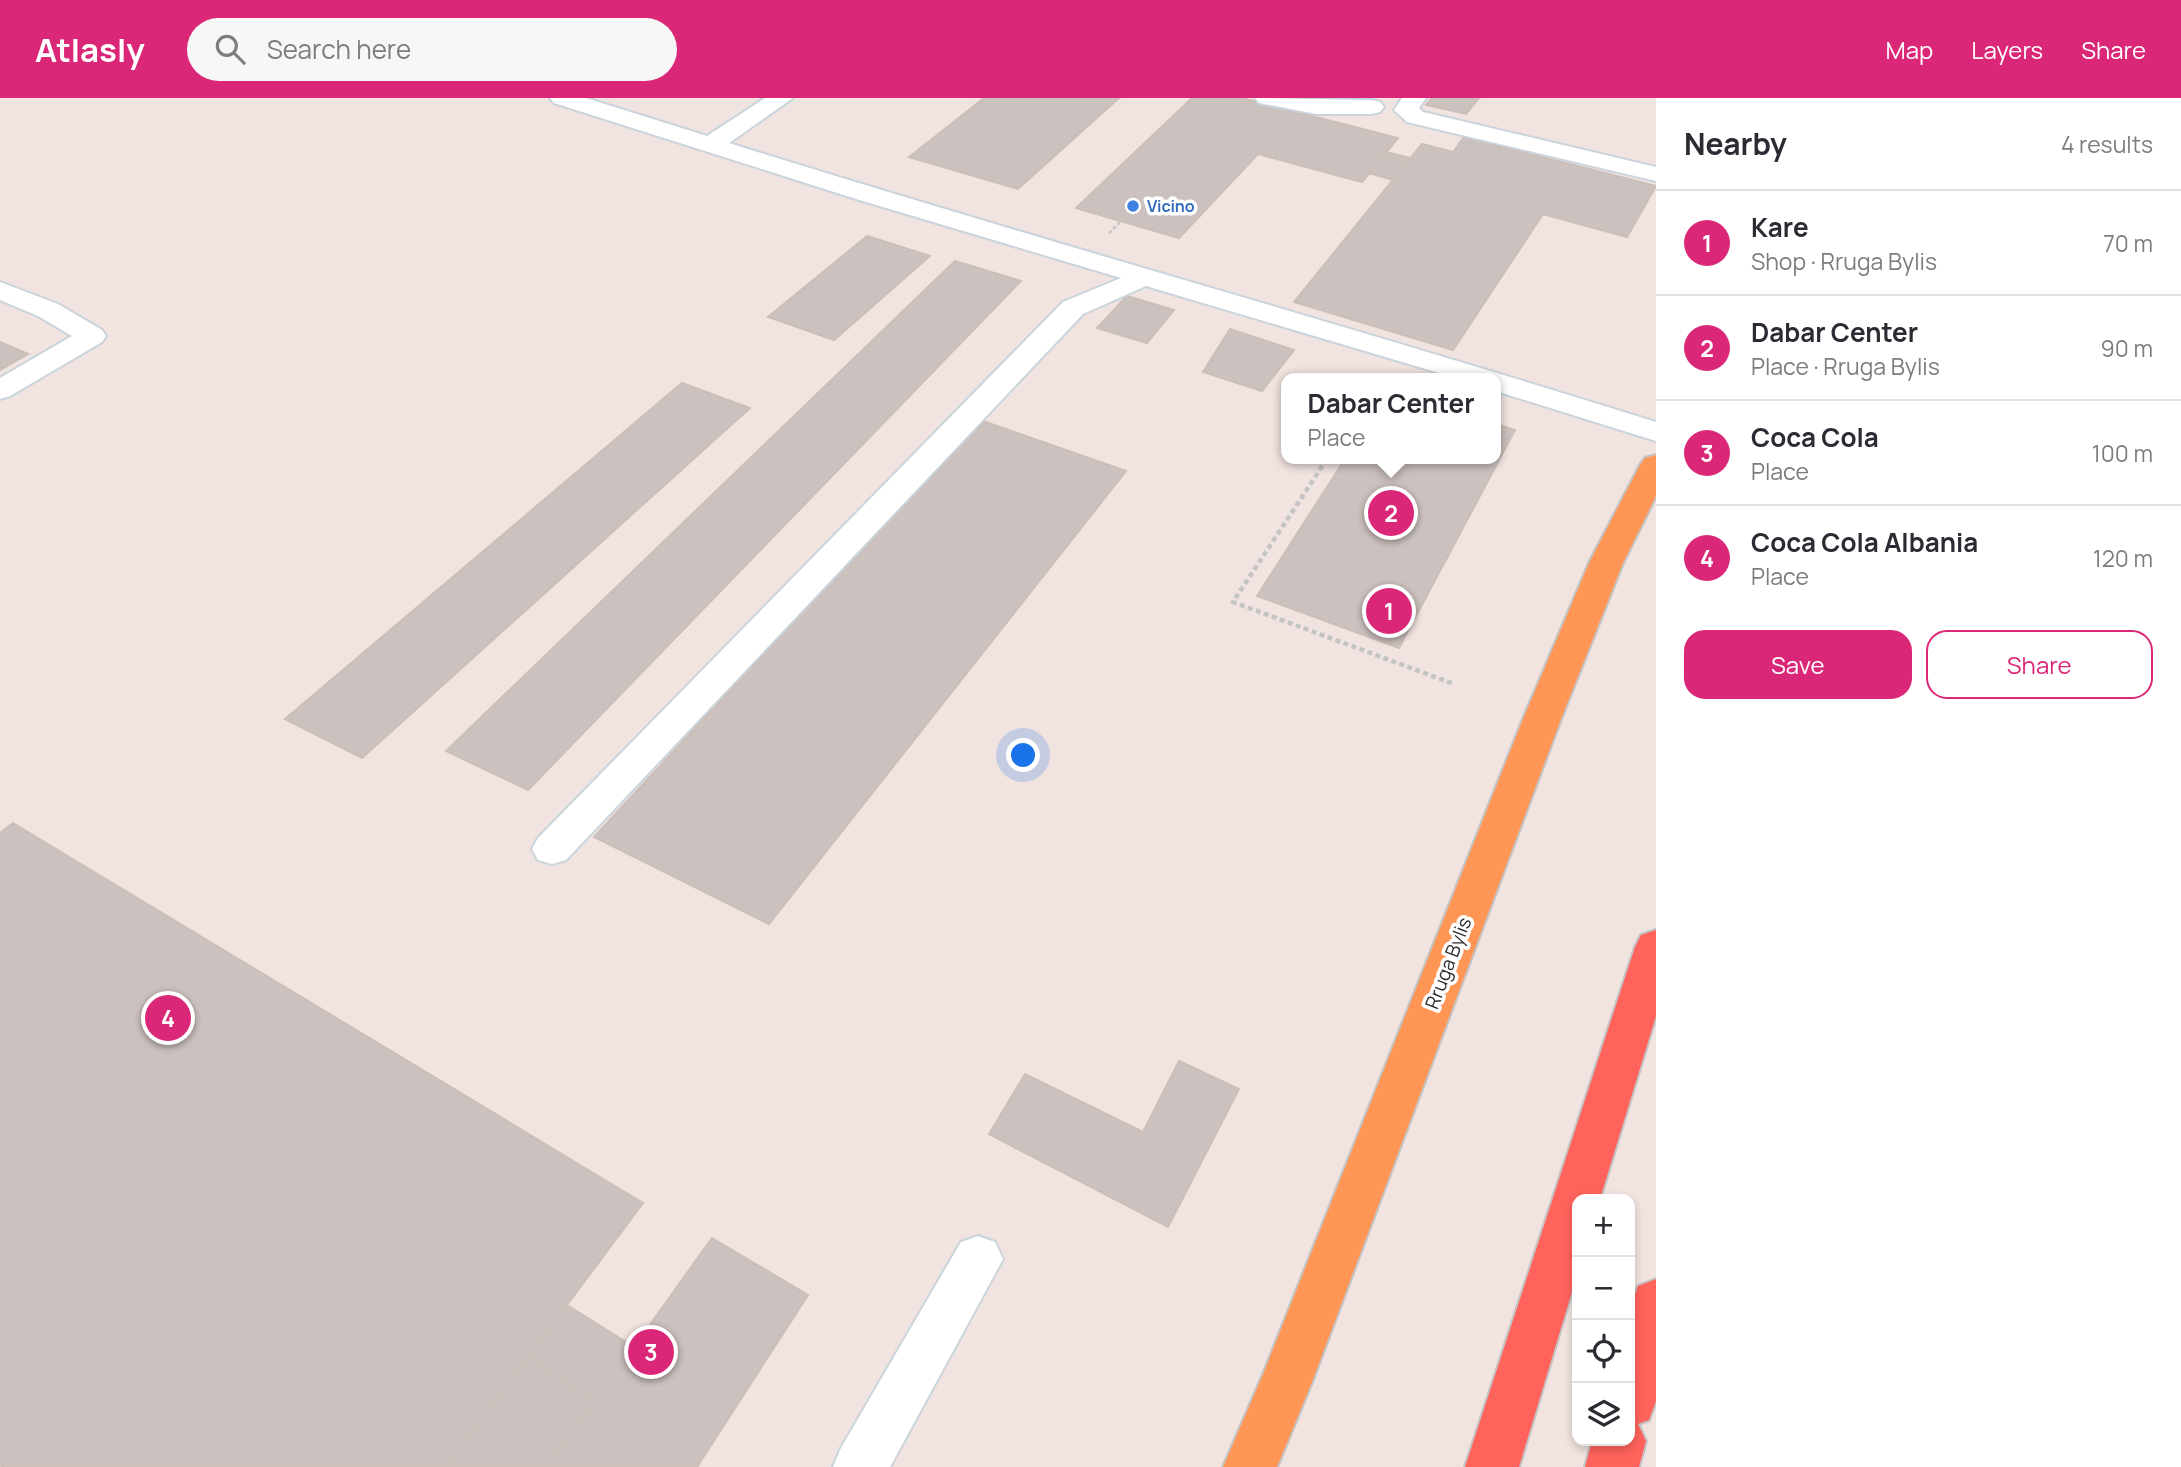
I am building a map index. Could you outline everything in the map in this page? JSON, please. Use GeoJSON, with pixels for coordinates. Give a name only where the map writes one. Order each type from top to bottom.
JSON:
{"type":"FeatureCollection","features":[{"type":"Feature","properties":{"kind":"highway"},"geometry":{"type":"LineString","coordinates":[[1492,1467],[1656,947]]}},
{"type":"Feature","properties":{"kind":"highway"},"geometry":{"type":"LineString","coordinates":[[1635,1383],[1656,1303]]}},
{"type":"Feature","properties":{"kind":"highway"},"geometry":{"type":"LineString","coordinates":[[1612,1467],[1618,1446]]}},
{"type":"Feature","properties":{"kind":"main road","name":"Rruga Bylis"},"geometry":{"type":"LineString","coordinates":[[1250,1467],[1291,1369],[1542,719],[1606,563],[1656,465]]}},
{"type":"Feature","properties":{"kind":"street"},"geometry":{"type":"LineString","coordinates":[[562,98],[865,194],[1470,373]]}},
{"type":"Feature","properties":{"kind":"street"},"geometry":{"type":"LineString","coordinates":[[712,144],[781,98]]}},
{"type":"Feature","properties":{"kind":"street"},"geometry":{"type":"LineString","coordinates":[[1267,98],[1316,107],[1414,107],[1656,174]]}},
{"type":"Feature","properties":{"kind":"street"},"geometry":{"type":"LineString","coordinates":[[1347,98],[1373,107]]}},
{"type":"Feature","properties":{"kind":"street"},"geometry":{"type":"LineString","coordinates":[[552,849],[1073,308],[1133,283],[1142,275]]}},
{"type":"Feature","properties":{"kind":"street"},"geometry":{"type":"LineString","coordinates":[[0,290],[48,310],[92,336],[0,390]]}},
{"type":"Feature","properties":{"kind":"street"},"geometry":{"type":"LineString","coordinates":[[1501,383],[1656,432]]}},
{"type":"Feature","properties":{"kind":"street"},"geometry":{"type":"LineString","coordinates":[[860,1467],[978,1259]]}},
{"type":"Feature","properties":{"kind":"path"},"geometry":{"type":"LineString","coordinates":[[1323,464],[1233,602],[1454,684]]}},
{"type":"Feature","properties":{"kind":"building"},"geometry":{"type":"Polygon","coordinates":[[[984,98],[1119,98],[1018,189],[909,157],[984,98]]]}},
{"type":"Feature","properties":{"kind":"building"},"geometry":{"type":"Polygon","coordinates":[[[1192,98],[1241,98],[1398,138],[1362,182],[1258,154],[1179,238],[1076,208],[1192,98]]]}},
{"type":"Feature","properties":{"kind":"building"},"geometry":{"type":"Polygon","coordinates":[[[1432,98],[1479,98],[1466,114],[1426,105],[1432,98]]]}},
{"type":"Feature","properties":{"kind":"building"},"geometry":{"type":"Polygon","coordinates":[[[1464,137],[1656,186],[1627,237],[1543,214],[1453,350],[1294,302],[1422,144],[1453,152],[1464,137]]]}},
{"type":"Feature","properties":{"kind":"building"},"geometry":{"type":"Polygon","coordinates":[[[1386,152],[1411,158],[1393,180],[1369,173],[1386,152]]]}},
{"type":"Feature","properties":{"kind":"building"},"geometry":{"type":"Polygon","coordinates":[[[867,236],[930,256],[834,340],[768,317],[867,236]]]}},
{"type":"Feature","properties":{"kind":"building"},"geometry":{"type":"Polygon","coordinates":[[[955,261],[1021,281],[528,790],[446,751],[955,261]]]}},
{"type":"Feature","properties":{"kind":"building"},"geometry":{"type":"Polygon","coordinates":[[[1127,296],[1174,310],[1147,343],[1097,328],[1127,296]]]}},
{"type":"Feature","properties":{"kind":"building"},"geometry":{"type":"Polygon","coordinates":[[[1230,329],[1294,350],[1262,391],[1203,372],[1230,329]]]}},
{"type":"Feature","properties":{"kind":"building"},"geometry":{"type":"Polygon","coordinates":[[[0,342],[28,354],[0,370],[0,342]]]}},
{"type":"Feature","properties":{"kind":"building"},"geometry":{"type":"Polygon","coordinates":[[[682,383],[750,408],[362,758],[285,719],[682,383]]]}},
{"type":"Feature","properties":{"kind":"building"},"geometry":{"type":"Polygon","coordinates":[[[980,420],[1126,471],[769,924],[594,837],[980,420]]]}},
{"type":"Feature","properties":{"kind":"building"},"geometry":{"type":"Polygon","coordinates":[[[1501,426],[1515,430],[1501,456],[1501,426]]]}},
{"type":"Feature","properties":{"kind":"building"},"geometry":{"type":"Polygon","coordinates":[[[1342,464],[1497,464],[1399,648],[1257,596],[1342,464]]]}},
{"type":"Feature","properties":{"kind":"building"},"geometry":{"type":"Polygon","coordinates":[[[13,823],[643,1203],[446,1467],[0,1465],[0,833],[13,823]]]}},
{"type":"Feature","properties":{"kind":"building"},"geometry":{"type":"Polygon","coordinates":[[[1179,1061],[1239,1089],[1168,1227],[989,1134],[1025,1074],[1143,1132],[1179,1061]]]}},
{"type":"Feature","properties":{"kind":"building"},"geometry":{"type":"Polygon","coordinates":[[[712,1238],[808,1295],[697,1467],[547,1467],[594,1401],[528,1357],[567,1305],[634,1347],[712,1238]]]}},
{"type":"Feature","properties":{"kind":"building"},"geometry":{"type":"Polygon","coordinates":[[[528,1357],[594,1401],[547,1467],[446,1467],[528,1357]]]}},
{"type":"Feature","properties":{"kind":"place","name":"Vicino"},"geometry":{"type":"Point","coordinates":[1133,206]}},
{"type":"Feature","properties":{"kind":"place","name":"Dabar Center"},"geometry":{"type":"Point","coordinates":[1391,513]}},
{"type":"Feature","properties":{"kind":"place","name":"Kare"},"geometry":{"type":"Point","coordinates":[1389,611]}},
{"type":"Feature","properties":{"kind":"place","name":"Coca Cola Albania"},"geometry":{"type":"Point","coordinates":[168,1018]}},
{"type":"Feature","properties":{"kind":"place","name":"Coca Cola"},"geometry":{"type":"Point","coordinates":[651,1352]}}]}
